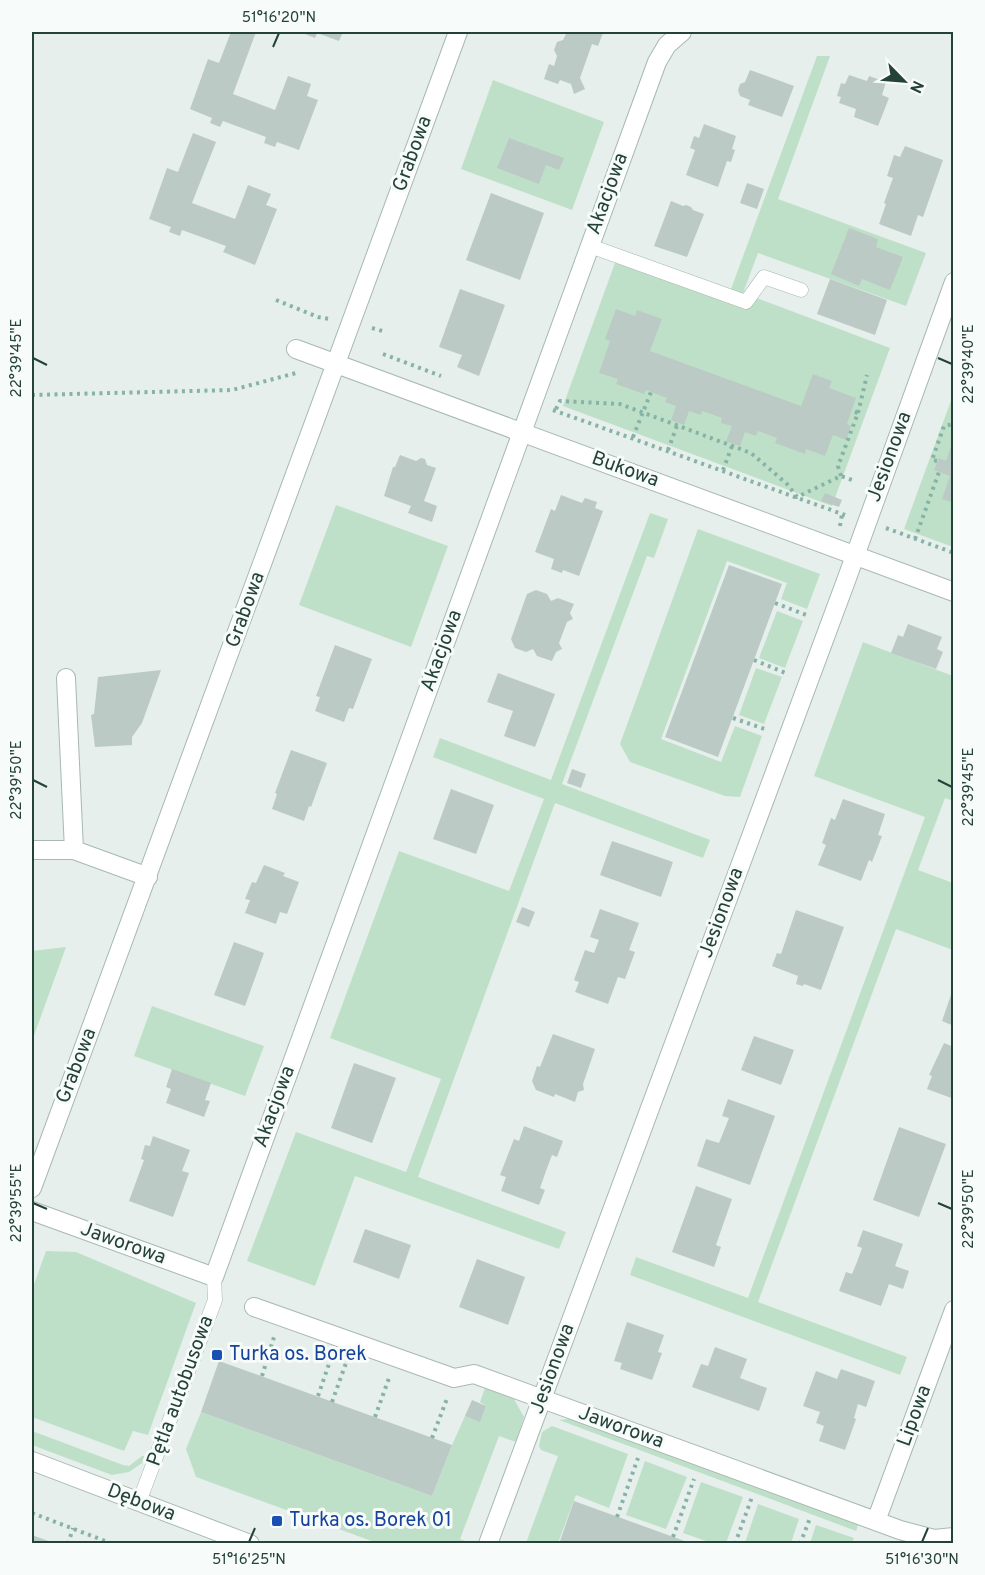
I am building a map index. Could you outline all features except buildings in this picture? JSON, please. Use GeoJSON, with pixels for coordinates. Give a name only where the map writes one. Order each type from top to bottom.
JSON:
{"type":"FeatureCollection","features":[{"type":"Feature","properties":{"kind":"street","name":"Grabowa"},"geometry":{"type":"LineString","coordinates":[[32,1188],[458,32]]}},
{"type":"Feature","properties":{"kind":"street","name":"Akacjowa"},"geometry":{"type":"LineString","coordinates":[[214,1277],[657,62],[667,45],[682,32]]}},
{"type":"Feature","properties":{"kind":"street","name":"Jesionowa"},"geometry":{"type":"LineString","coordinates":[[488,1544],[954,282]]}},
{"type":"Feature","properties":{"kind":"street","name":"Bukowa"},"geometry":{"type":"LineString","coordinates":[[296,349],[954,592]]}},
{"type":"Feature","properties":{"kind":"street"},"geometry":{"type":"LineString","coordinates":[[66,678],[74,850]]}},
{"type":"Feature","properties":{"kind":"street"},"geometry":{"type":"LineString","coordinates":[[32,850],[74,850],[148,878]]}},
{"type":"Feature","properties":{"kind":"street","name":"Jaworowa"},"geometry":{"type":"LineString","coordinates":[[32,1211],[214,1277]]}},
{"type":"Feature","properties":{"kind":"street","name":"Jaworowa"},"geometry":{"type":"LineString","coordinates":[[254,1307],[454,1378],[474,1374],[920,1536],[934,1539],[954,1537]]}},
{"type":"Feature","properties":{"kind":"street","name":"Lipowa"},"geometry":{"type":"LineString","coordinates":[[876,1521],[954,1310]]}},
{"type":"Feature","properties":{"kind":"street","name":"Dębowa"},"geometry":{"type":"LineString","coordinates":[[32,1461],[250,1544]]}},
{"type":"Feature","properties":{"kind":"lane"},"geometry":{"type":"LineString","coordinates":[[590,246],[746,302],[764,277],[801,290]]}},
{"type":"Feature","properties":{"kind":"lane","name":"Pętla autobusowa"},"geometry":{"type":"LineString","coordinates":[[139,1502],[215,1300],[214,1277]]}},
{"type":"Feature","properties":{"kind":"path"},"geometry":{"type":"LineString","coordinates":[[383,354],[447,378]]}},
{"type":"Feature","properties":{"kind":"path"},"geometry":{"type":"LineString","coordinates":[[32,395],[232,390],[302,372]]}},
{"type":"Feature","properties":{"kind":"path"},"geometry":{"type":"LineString","coordinates":[[841,476],[838,466],[858,413],[867,375]]}},
{"type":"Feature","properties":{"kind":"path"},"geometry":{"type":"LineString","coordinates":[[633,437],[651,392]]}},
{"type":"Feature","properties":{"kind":"path"},"geometry":{"type":"LineString","coordinates":[[545,440],[560,401],[620,404],[751,453],[787,483],[797,497]]}},
{"type":"Feature","properties":{"kind":"path"},"geometry":{"type":"LineString","coordinates":[[530,411],[556,410],[954,553]]}},
{"type":"Feature","properties":{"kind":"path"},"geometry":{"type":"LineString","coordinates":[[852,411],[858,413]]}},
{"type":"Feature","properties":{"kind":"path"},"geometry":{"type":"LineString","coordinates":[[668,450],[677,424]]}},
{"type":"Feature","properties":{"kind":"path"},"geometry":{"type":"LineString","coordinates":[[937,461],[932,460],[944,426],[954,424]]}},
{"type":"Feature","properties":{"kind":"path"},"geometry":{"type":"LineString","coordinates":[[723,470],[733,445]]}},
{"type":"Feature","properties":{"kind":"path"},"geometry":{"type":"LineString","coordinates":[[915,539],[939,472]]}},
{"type":"Feature","properties":{"kind":"path"},"geometry":{"type":"LineString","coordinates":[[797,497],[841,476],[855,481]]}},
{"type":"Feature","properties":{"kind":"path"},"geometry":{"type":"LineString","coordinates":[[775,603],[810,616]]}},
{"type":"Feature","properties":{"kind":"path"},"geometry":{"type":"LineString","coordinates":[[754,660],[788,674]]}},
{"type":"Feature","properties":{"kind":"path"},"geometry":{"type":"LineString","coordinates":[[733,718],[767,730]]}},
{"type":"Feature","properties":{"kind":"path"},"geometry":{"type":"LineString","coordinates":[[262,1376],[281,1317]]}},
{"type":"Feature","properties":{"kind":"path"},"geometry":{"type":"LineString","coordinates":[[318,1396],[346,1340]]}},
{"type":"Feature","properties":{"kind":"path"},"geometry":{"type":"LineString","coordinates":[[332,1402],[346,1340]]}},
{"type":"Feature","properties":{"kind":"path"},"geometry":{"type":"LineString","coordinates":[[375,1417],[396,1358]]}},
{"type":"Feature","properties":{"kind":"path"},"geometry":{"type":"LineString","coordinates":[[432,1438],[454,1378]]}},
{"type":"Feature","properties":{"kind":"path"},"geometry":{"type":"LineString","coordinates":[[617,1517],[639,1454]]}},
{"type":"Feature","properties":{"kind":"path"},"geometry":{"type":"LineString","coordinates":[[673,1537],[695,1475]]}},
{"type":"Feature","properties":{"kind":"path"},"geometry":{"type":"LineString","coordinates":[[735,1544],[753,1496]]}},
{"type":"Feature","properties":{"kind":"path"},"geometry":{"type":"LineString","coordinates":[[32,1513],[113,1544]]}},
{"type":"Feature","properties":{"kind":"path"},"geometry":{"type":"LineString","coordinates":[[801,1544],[810,1517]]}},
{"type":"Feature","properties":{"kind":"path"},"geometry":{"type":"LineString","coordinates":[[68,1544],[73,1528]]}},
{"type":"Feature","properties":{"kind":"green space"},"geometry":{"type":"Polygon","coordinates":[[[817,56],[830,56],[778,199],[926,253],[906,306],[758,253],[743,293],[890,348],[832,506],[563,406],[620,249],[731,289],[817,56]]]}},
{"type":"Feature","properties":{"kind":"green space"},"geometry":{"type":"Polygon","coordinates":[[[493,80],[604,122],[572,210],[461,169],[493,80]]]}},
{"type":"Feature","properties":{"kind":"green space"},"geometry":{"type":"Polygon","coordinates":[[[953,395],[953,547],[904,529],[953,395]]]}},
{"type":"Feature","properties":{"kind":"green space"},"geometry":{"type":"Polygon","coordinates":[[[336,505],[448,546],[411,647],[299,605],[336,505]]]}},
{"type":"Feature","properties":{"kind":"green space"},"geometry":{"type":"Polygon","coordinates":[[[650,513],[668,519],[654,558],[647,556],[562,784],[710,840],[703,858],[555,803],[418,1177],[566,1232],[559,1249],[355,1176],[315,1286],[247,1261],[296,1132],[406,1172],[441,1079],[330,1038],[399,851],[509,891],[544,799],[433,757],[440,738],[551,780],[650,513]]]}},
{"type":"Feature","properties":{"kind":"green space"},"geometry":{"type":"Polygon","coordinates":[[[698,529],[820,574],[807,609],[781,599],[787,583],[727,561],[661,739],[721,762],[735,726],[762,736],[740,797],[725,796],[630,762],[620,744],[698,529]]]}},
{"type":"Feature","properties":{"kind":"green space"},"geometry":{"type":"Polygon","coordinates":[[[777,611],[803,621],[785,668],[759,658],[777,611]]]}},
{"type":"Feature","properties":{"kind":"green space"},"geometry":{"type":"Polygon","coordinates":[[[863,642],[953,676],[953,801],[945,798],[918,870],[953,883],[953,950],[896,929],[758,1302],[907,1357],[900,1375],[630,1275],[636,1257],[748,1298],[925,817],[814,776],[863,642]]]}},
{"type":"Feature","properties":{"kind":"green space"},"geometry":{"type":"Polygon","coordinates":[[[756,668],[782,677],[764,724],[739,715],[756,668]]]}},
{"type":"Feature","properties":{"kind":"green space"},"geometry":{"type":"Polygon","coordinates":[[[66,947],[32,1041],[32,951],[66,947]]]}},
{"type":"Feature","properties":{"kind":"green space"},"geometry":{"type":"Polygon","coordinates":[[[152,1006],[264,1046],[245,1096],[134,1056],[152,1006]]]}},
{"type":"Feature","properties":{"kind":"green space"},"geometry":{"type":"Polygon","coordinates":[[[46,1251],[76,1252],[196,1303],[148,1435],[133,1431],[124,1451],[32,1417],[32,1290],[46,1251]]]}},
{"type":"Feature","properties":{"kind":"green space"},"geometry":{"type":"Polygon","coordinates":[[[485,1388],[514,1399],[524,1417],[516,1442],[499,1436],[460,1539],[470,1543],[377,1543],[196,1477],[186,1449],[201,1412],[432,1496],[465,1416],[480,1421],[486,1406],[480,1402],[485,1388]]]}},
{"type":"Feature","properties":{"kind":"green space"},"geometry":{"type":"Polygon","coordinates":[[[576,1418],[858,1525],[856,1531],[559,1420],[576,1418]]]}},
{"type":"Feature","properties":{"kind":"green space"},"geometry":{"type":"Polygon","coordinates":[[[552,1426],[628,1454],[609,1508],[576,1495],[558,1543],[526,1543],[558,1456],[541,1450],[539,1446],[542,1432],[552,1426]]]}},
{"type":"Feature","properties":{"kind":"green space"},"geometry":{"type":"Polygon","coordinates":[[[32,1431],[123,1465],[129,1466],[145,1456],[142,1463],[129,1472],[112,1475],[32,1445],[32,1431]]]}},
{"type":"Feature","properties":{"kind":"green space"},"geometry":{"type":"Polygon","coordinates":[[[645,1461],[687,1477],[666,1529],[626,1515],[645,1461]]]}},
{"type":"Feature","properties":{"kind":"green space"},"geometry":{"type":"Polygon","coordinates":[[[701,1482],[743,1497],[726,1543],[712,1543],[683,1533],[701,1482]]]}},
{"type":"Feature","properties":{"kind":"green space"},"geometry":{"type":"Polygon","coordinates":[[[758,1504],[799,1519],[791,1543],[745,1543],[758,1504]]]}},
{"type":"Feature","properties":{"kind":"green space"},"geometry":{"type":"Polygon","coordinates":[[[816,1525],[854,1538],[852,1543],[810,1543],[816,1525]]]}},
{"type":"Feature","properties":{"kind":"place","name":"Turka os. Borek"},"geometry":{"type":"Point","coordinates":[217,1355]}},
{"type":"Feature","properties":{"kind":"place","name":"Turka os. Borek 01"},"geometry":{"type":"Point","coordinates":[277,1521]}}]}
